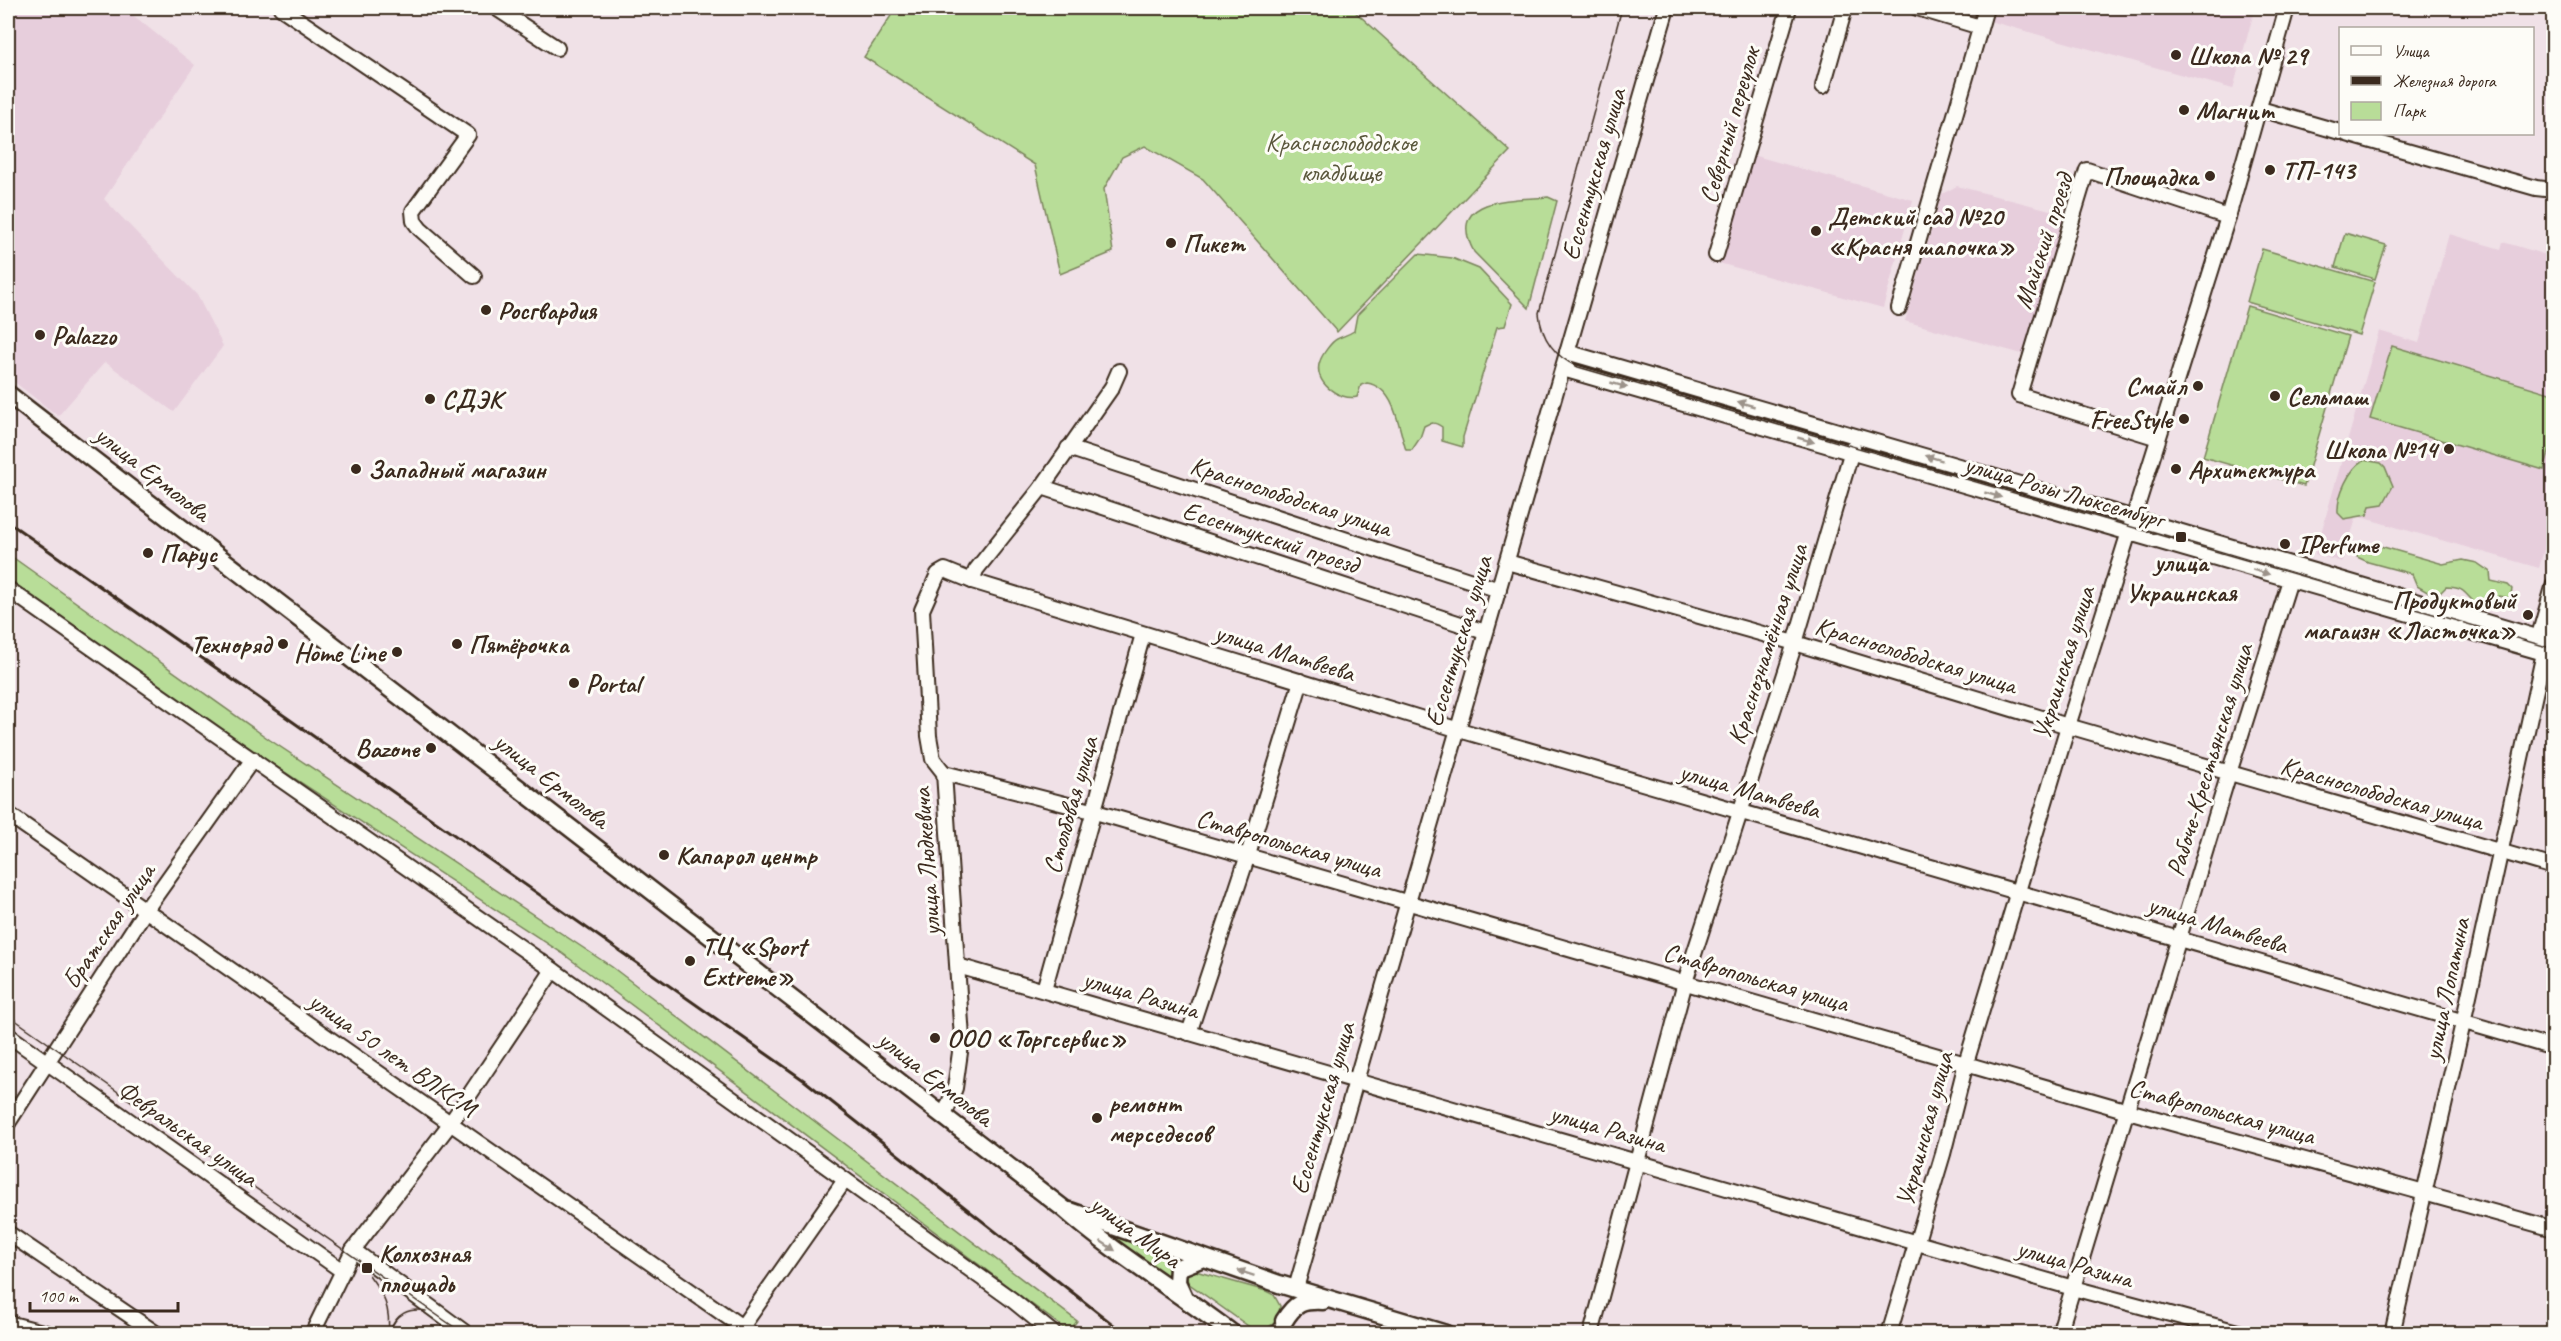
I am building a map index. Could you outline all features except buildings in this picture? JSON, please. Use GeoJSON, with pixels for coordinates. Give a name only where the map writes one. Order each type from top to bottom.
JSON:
{"type":"FeatureCollection","features":[{"type":"Feature","properties":{"kind":"main road","name":"улица Ермолова"},"geometry":{"type":"LineString","coordinates":[[8,394],[1064,1209]]}},
{"type":"Feature","properties":{"kind":"main road","name":"улица Мира"},"geometry":{"type":"LineString","coordinates":[[1064,1209],[1279,1284],[1446,1334]]}},
{"type":"Feature","properties":{"kind":"main road","name":"улица Мира"},"geometry":{"type":"LineString","coordinates":[[1064,1209],[1098,1239],[1183,1295],[1233,1334]]}},
{"type":"Feature","properties":{"kind":"main road","name":"улица Мира"},"geometry":{"type":"LineString","coordinates":[[1183,1295],[1177,1282],[1178,1268],[1203,1258]]}},
{"type":"Feature","properties":{"kind":"main road","name":"улица Мира"},"geometry":{"type":"LineString","coordinates":[[1279,1284],[1285,1299],[1280,1329]]}},
{"type":"Feature","properties":{"kind":"main road","name":"улица Мира"},"geometry":{"type":"LineString","coordinates":[[1280,1329],[1291,1309],[1304,1301],[1342,1302]]}},
{"type":"Feature","properties":{"kind":"street"},"geometry":{"type":"LineString","coordinates":[[281,8],[468,135],[413,211],[414,221],[420,229],[474,276]]}},
{"type":"Feature","properties":{"kind":"street"},"geometry":{"type":"LineString","coordinates":[[496,8],[557,48]]}},
{"type":"Feature","properties":{"kind":"street","name":"Ессентукская улица"},"geometry":{"type":"LineString","coordinates":[[1296,1288],[1666,8]]}},
{"type":"Feature","properties":{"kind":"street","name":"Северный переулок"},"geometry":{"type":"LineString","coordinates":[[1716,255],[1788,8]]}},
{"type":"Feature","properties":{"kind":"street"},"geometry":{"type":"LineString","coordinates":[[1823,86],[1845,8]]}},
{"type":"Feature","properties":{"kind":"street"},"geometry":{"type":"LineString","coordinates":[[1917,8],[1980,27]]}},
{"type":"Feature","properties":{"kind":"street"},"geometry":{"type":"LineString","coordinates":[[1899,308],[1986,8]]}},
{"type":"Feature","properties":{"kind":"street","name":"Украинская улица"},"geometry":{"type":"LineString","coordinates":[[1889,1334],[1918,1242],[1966,1063],[2068,726],[2228,216],[2287,8]]}},
{"type":"Feature","properties":{"kind":"street"},"geometry":{"type":"LineString","coordinates":[[2260,109],[2339,132]]}},
{"type":"Feature","properties":{"kind":"street"},"geometry":{"type":"LineString","coordinates":[[2350,135],[2536,188],[2553,190]]}},
{"type":"Feature","properties":{"kind":"street","name":"Майский проезд"},"geometry":{"type":"LineString","coordinates":[[2158,438],[2019,395],[2088,170],[2228,216]]}},
{"type":"Feature","properties":{"kind":"street","name":"улица Розы Люксембург"},"geometry":{"type":"LineString","coordinates":[[1567,352],[1856,435],[2133,519],[2542,649]]}},
{"type":"Feature","properties":{"kind":"street","name":"улица Розы Люксембург"},"geometry":{"type":"LineString","coordinates":[[1563,369],[2290,580],[2542,649],[2553,642]]}},
{"type":"Feature","properties":{"kind":"street"},"geometry":{"type":"LineString","coordinates":[[972,581],[976,570],[1041,487],[1112,387],[1119,371]]}},
{"type":"Feature","properties":{"kind":"street","name":"Краснознамённая улица"},"geometry":{"type":"LineString","coordinates":[[1591,1334],[1685,982],[1795,643],[1856,435]]}},
{"type":"Feature","properties":{"kind":"street","name":"Краснослободская улица"},"geometry":{"type":"LineString","coordinates":[[1068,448],[1499,590]]}},
{"type":"Feature","properties":{"kind":"street","name":"Ессентукский проезд"},"geometry":{"type":"LineString","coordinates":[[1041,487],[1485,632]]}},
{"type":"Feature","properties":{"kind":"street","name":"Краснослободская улица"},"geometry":{"type":"LineString","coordinates":[[1507,562],[1795,643],[2068,726],[2553,867]]}},
{"type":"Feature","properties":{"kind":"street","name":"улица Матвеева"},"geometry":{"type":"LineString","coordinates":[[938,574],[945,570],[972,581],[1456,729],[2179,937],[2553,1048]]}},
{"type":"Feature","properties":{"kind":"street","name":"улица Людкевича"},"geometry":{"type":"LineString","coordinates":[[938,574],[922,610],[929,736],[933,759],[944,773],[962,1038],[955,1088],[944,1116]]}},
{"type":"Feature","properties":{"kind":"street","name":"Рабоче-Крестьянская улица"},"geometry":{"type":"LineString","coordinates":[[2059,1334],[2290,580]]}},
{"type":"Feature","properties":{"kind":"street","name":"улица Лопатина"},"geometry":{"type":"LineString","coordinates":[[2392,1334],[2500,852],[2542,649],[2553,584]]}},
{"type":"Feature","properties":{"kind":"street"},"geometry":{"type":"LineString","coordinates":[[8,590],[553,970],[1041,1322],[1054,1334]]}},
{"type":"Feature","properties":{"kind":"street","name":"Столбовая улица"},"geometry":{"type":"LineString","coordinates":[[1044,990],[1143,634]]}},
{"type":"Feature","properties":{"kind":"street"},"geometry":{"type":"LineString","coordinates":[[1190,1033],[1301,681]]}},
{"type":"Feature","properties":{"kind":"street","name":"Братская улица"},"geometry":{"type":"LineString","coordinates":[[8,1123],[145,911],[253,759]]}},
{"type":"Feature","properties":{"kind":"street","name":"Ставропольская улица"},"geometry":{"type":"LineString","coordinates":[[944,773],[1092,811],[1248,855],[2128,1111],[2425,1191],[2553,1229]]}},
{"type":"Feature","properties":{"kind":"street","name":"улица 50 лет ВЛКСМ"},"geometry":{"type":"LineString","coordinates":[[8,814],[744,1331]]}},
{"type":"Feature","properties":{"kind":"street","name":"улица Разина"},"geometry":{"type":"LineString","coordinates":[[958,966],[2073,1288],[2246,1334]]}},
{"type":"Feature","properties":{"kind":"street"},"geometry":{"type":"LineString","coordinates":[[312,1334],[341,1270],[353,1250],[450,1124],[553,970]]}},
{"type":"Feature","properties":{"kind":"street","name":"Февральская улица"},"geometry":{"type":"LineString","coordinates":[[8,1035],[341,1270]]}},
{"type":"Feature","properties":{"kind":"street"},"geometry":{"type":"LineString","coordinates":[[744,1331],[845,1180]]}},
{"type":"Feature","properties":{"kind":"street"},"geometry":{"type":"LineString","coordinates":[[8,1233],[157,1334]]}},
{"type":"Feature","properties":{"kind":"street"},"geometry":{"type":"LineString","coordinates":[[353,1250],[467,1334]]}},
{"type":"Feature","properties":{"kind":"street"},"geometry":{"type":"LineString","coordinates":[[8,1323],[50,1334]]}},
{"type":"Feature","properties":{"kind":"shaded area"},"geometry":{"type":"Polygon","coordinates":[[[8,8],[124,8],[195,65],[104,199],[197,295],[223,346],[174,412],[105,362],[58,416],[8,377],[8,8]]]}},
{"type":"Feature","properties":{"kind":"shaded area","name":"Школа № 29"},"geometry":{"type":"Polygon","coordinates":[[[1989,8],[2255,8],[2233,89],[1986,20],[1989,8]]]}},
{"type":"Feature","properties":{"kind":"shaded area","name":"Детский сад №20 «Красня шапочка»"},"geometry":{"type":"Polygon","coordinates":[[[1749,154],[1913,200],[1883,308],[1719,263],[1749,154]]]}},
{"type":"Feature","properties":{"kind":"shaded area"},"geometry":{"type":"Polygon","coordinates":[[[1957,186],[2069,215],[2029,356],[1905,321],[1942,194],[1957,186]]]}},
{"type":"Feature","properties":{"kind":"shaded area","name":"Школа №14"},"geometry":{"type":"Polygon","coordinates":[[[2449,234],[2501,249],[2503,242],[2553,257],[2553,516],[2539,568],[2357,516],[2342,562],[2315,554],[2379,331],[2419,343],[2449,234]]]}},
{"type":"Feature","properties":{"kind":"green space","name":"Краснослободское кладбище"},"geometry":{"type":"Polygon","coordinates":[[[896,8],[1351,8],[1510,151],[1337,332],[1203,179],[1145,146],[1122,157],[1104,189],[1113,252],[1060,274],[1035,165],[864,57],[896,8]]]}},
{"type":"Feature","properties":{"kind":"green space"},"geometry":{"type":"Polygon","coordinates":[[[1548,197],[1557,201],[1529,308],[1474,252],[1467,234],[1468,220],[1476,211],[1487,205],[1502,201],[1548,197]]]}},
{"type":"Feature","properties":{"kind":"green space"},"geometry":{"type":"Polygon","coordinates":[[[2345,233],[2386,245],[2375,279],[2335,267],[2345,233]]]}},
{"type":"Feature","properties":{"kind":"green space"},"geometry":{"type":"Polygon","coordinates":[[[2262,249],[2375,282],[2359,335],[2247,302],[2262,249]]]}},
{"type":"Feature","properties":{"kind":"green space"},"geometry":{"type":"Polygon","coordinates":[[[1418,254],[1452,258],[1479,269],[1512,304],[1505,326],[1497,327],[1463,437],[1463,447],[1442,441],[1442,427],[1433,423],[1424,426],[1412,450],[1406,450],[1394,410],[1384,392],[1377,386],[1367,383],[1361,385],[1357,397],[1342,396],[1323,383],[1320,376],[1320,361],[1325,352],[1337,339],[1354,331],[1357,315],[1418,254]]]}},
{"type":"Feature","properties":{"kind":"green space","name":"Сельмаш"},"geometry":{"type":"Polygon","coordinates":[[[2247,306],[2348,336],[2304,486],[2203,457],[2247,306]]]}},
{"type":"Feature","properties":{"kind":"green space"},"geometry":{"type":"Polygon","coordinates":[[[2392,346],[2553,394],[2553,437],[2544,470],[2370,419],[2392,346]]]}},
{"type":"Feature","properties":{"kind":"green space"},"geometry":{"type":"Polygon","coordinates":[[[2364,460],[2381,463],[2393,486],[2383,504],[2370,506],[2367,515],[2344,519],[2338,513],[2342,491],[2353,470],[2364,460]]]}},
{"type":"Feature","properties":{"kind":"green space"},"geometry":{"type":"Polygon","coordinates":[[[2360,544],[2373,544],[2443,564],[2463,560],[2477,563],[2490,572],[2491,581],[2508,585],[2512,589],[2510,598],[2499,596],[2489,605],[2479,606],[2462,590],[2453,587],[2446,587],[2439,594],[2429,593],[2417,586],[2412,574],[2357,557],[2356,548],[2360,544]]]}},
{"type":"Feature","properties":{"kind":"green space"},"geometry":{"type":"Polygon","coordinates":[[[8,554],[270,740],[612,967],[1077,1321],[1069,1332],[562,953],[263,758],[8,580],[8,554]]]}},
{"type":"Feature","properties":{"kind":"green space"},"geometry":{"type":"Polygon","coordinates":[[[1087,1221],[1173,1257],[1168,1268],[1171,1283],[1087,1221]]]}},
{"type":"Feature","properties":{"kind":"green space"},"geometry":{"type":"Polygon","coordinates":[[[1192,1270],[1274,1295],[1280,1306],[1278,1320],[1266,1329],[1251,1328],[1188,1283],[1186,1274],[1192,1270]]]}},
{"type":"Feature","properties":{"kind":"tram line"},"geometry":{"type":"LineString","coordinates":[[1622,8],[1539,313],[1546,338],[1562,358],[1578,367],[2554,649]]}},
{"type":"Feature","properties":{"kind":"tram line"},"geometry":{"type":"LineString","coordinates":[[8,1015],[464,1334]]}},
{"type":"Feature","properties":{"kind":"tram line"},"geometry":{"type":"LineString","coordinates":[[369,1275],[385,1302],[388,1334]]}},
{"type":"Feature","properties":{"kind":"tram line"},"geometry":{"type":"LineString","coordinates":[[390,1331],[396,1320],[404,1313],[414,1310],[426,1311]]}},
{"type":"Feature","properties":{"kind":"railway"},"geometry":{"type":"LineString","coordinates":[[8,522],[805,1081],[1125,1334]]}},
{"type":"Feature","properties":{"kind":"place","name":"Школа № 29"},"geometry":{"type":"Point","coordinates":[2176,55]}},
{"type":"Feature","properties":{"kind":"place","name":"Магнит"},"geometry":{"type":"Point","coordinates":[2184,110]}},
{"type":"Feature","properties":{"kind":"place","name":"ТП-143"},"geometry":{"type":"Point","coordinates":[2270,170]}},
{"type":"Feature","properties":{"kind":"place","name":"Площадка"},"geometry":{"type":"Point","coordinates":[2210,176]}},
{"type":"Feature","properties":{"kind":"place","name":"Детский сад №20 «Красня шапочка»"},"geometry":{"type":"Point","coordinates":[1816,231]}},
{"type":"Feature","properties":{"kind":"place","name":"Пикет"},"geometry":{"type":"Point","coordinates":[1171,243]}},
{"type":"Feature","properties":{"kind":"place","name":"Росгвардия"},"geometry":{"type":"Point","coordinates":[486,310]}},
{"type":"Feature","properties":{"kind":"place","name":"Palazzo"},"geometry":{"type":"Point","coordinates":[40,335]}},
{"type":"Feature","properties":{"kind":"place","name":"Смайл"},"geometry":{"type":"Point","coordinates":[2198,386]}},
{"type":"Feature","properties":{"kind":"place","name":"Сельмаш"},"geometry":{"type":"Point","coordinates":[2275,396]}},
{"type":"Feature","properties":{"kind":"place","name":"СДЭК"},"geometry":{"type":"Point","coordinates":[430,399]}},
{"type":"Feature","properties":{"kind":"place","name":"FreeStyle"},"geometry":{"type":"Point","coordinates":[2184,419]}},
{"type":"Feature","properties":{"kind":"place","name":"Школа №14"},"geometry":{"type":"Point","coordinates":[2449,449]}},
{"type":"Feature","properties":{"kind":"place","name":"Западный магазин"},"geometry":{"type":"Point","coordinates":[356,469]}},
{"type":"Feature","properties":{"kind":"place","name":"Архитектура"},"geometry":{"type":"Point","coordinates":[2176,469]}},
{"type":"Feature","properties":{"kind":"place","name":"улица Украинская"},"geometry":{"type":"Point","coordinates":[2181,537]}},
{"type":"Feature","properties":{"kind":"place","name":"IPerfume"},"geometry":{"type":"Point","coordinates":[2285,544]}},
{"type":"Feature","properties":{"kind":"place","name":"Парус"},"geometry":{"type":"Point","coordinates":[148,553]}},
{"type":"Feature","properties":{"kind":"place","name":"Продуктовый магаизн «Ласточка»"},"geometry":{"type":"Point","coordinates":[2528,615]}},
{"type":"Feature","properties":{"kind":"place","name":"Техноряд"},"geometry":{"type":"Point","coordinates":[283,644]}},
{"type":"Feature","properties":{"kind":"place","name":"Пятёрочка"},"geometry":{"type":"Point","coordinates":[457,644]}},
{"type":"Feature","properties":{"kind":"place","name":"Home Line"},"geometry":{"type":"Point","coordinates":[397,652]}},
{"type":"Feature","properties":{"kind":"place","name":"Portal"},"geometry":{"type":"Point","coordinates":[574,683]}},
{"type":"Feature","properties":{"kind":"place","name":"Bazone"},"geometry":{"type":"Point","coordinates":[431,748]}},
{"type":"Feature","properties":{"kind":"place","name":"Капарол центр"},"geometry":{"type":"Point","coordinates":[664,855]}},
{"type":"Feature","properties":{"kind":"place","name":"ТЦ «Sport Extreme»"},"geometry":{"type":"Point","coordinates":[690,961]}},
{"type":"Feature","properties":{"kind":"place","name":"ООО «Торгсервис»"},"geometry":{"type":"Point","coordinates":[935,1038]}},
{"type":"Feature","properties":{"kind":"place","name":"ремонт мерседесов"},"geometry":{"type":"Point","coordinates":[1097,1118]}},
{"type":"Feature","properties":{"kind":"place","name":"Колхозная площадь"},"geometry":{"type":"Point","coordinates":[367,1268]}}]}
